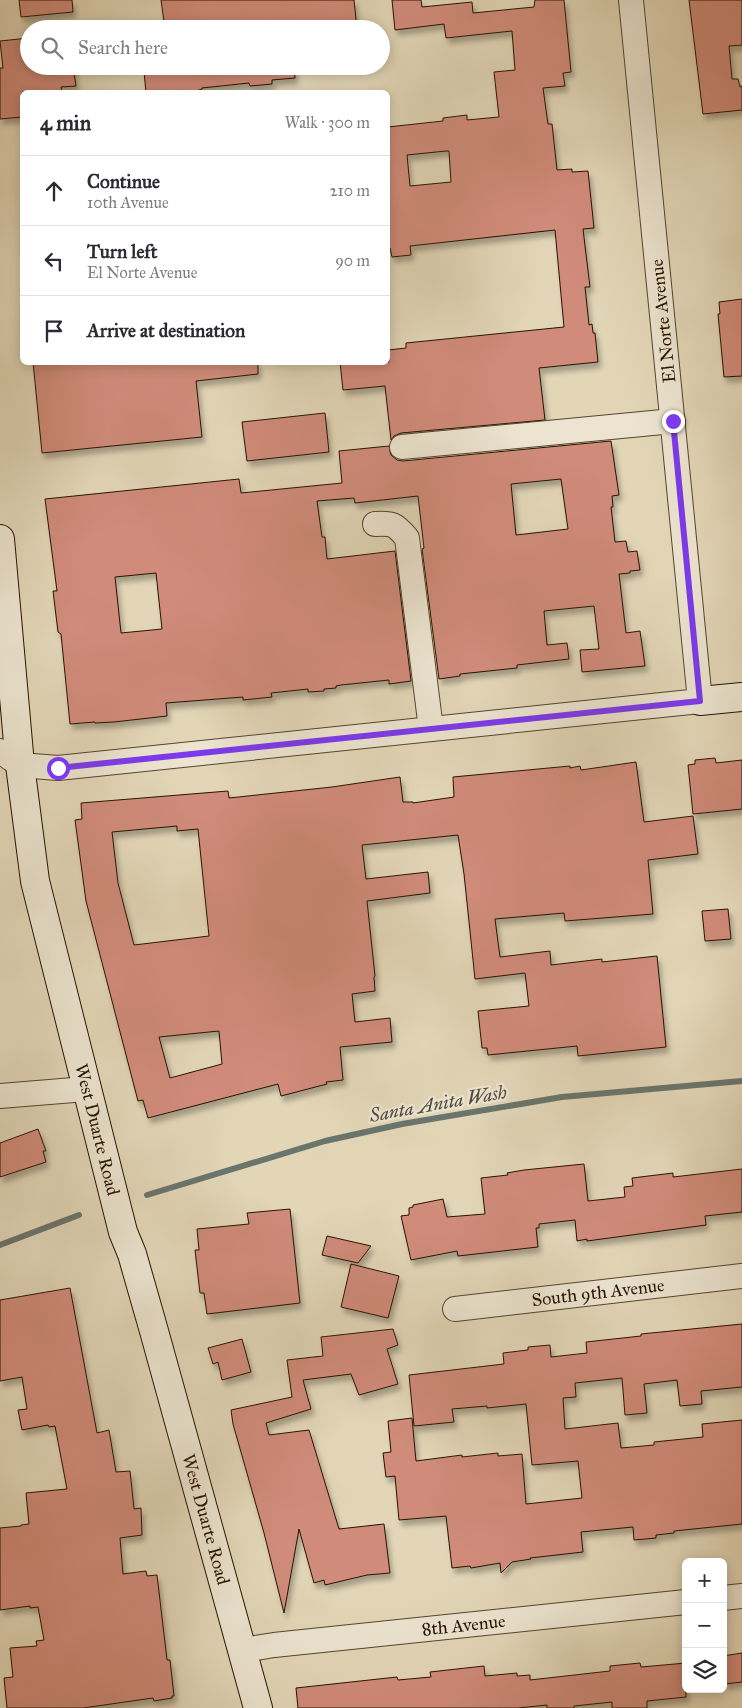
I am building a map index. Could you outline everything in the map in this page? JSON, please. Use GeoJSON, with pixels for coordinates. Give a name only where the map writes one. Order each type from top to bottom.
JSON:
{"type":"FeatureCollection","features":[{"type":"Feature","properties":{"kind":"main road","name":"West Duarte Road"},"geometry":{"type":"LineString","coordinates":[[0,539],[10,758],[35,881],[123,1232],[132,1254],[258,1708]]}},
{"type":"Feature","properties":{"kind":"main road"},"geometry":{"type":"LineString","coordinates":[[700,701],[742,696]]}},
{"type":"Feature","properties":{"kind":"street","name":"El Norte Avenue"},"geometry":{"type":"LineString","coordinates":[[631,0],[700,701]]}},
{"type":"Feature","properties":{"kind":"street"},"geometry":{"type":"LineString","coordinates":[[402,447],[673,421]]}},
{"type":"Feature","properties":{"kind":"street"},"geometry":{"type":"LineString","coordinates":[[375,524],[388,523],[397,526],[407,538],[431,729]]}},
{"type":"Feature","properties":{"kind":"street"},"geometry":{"type":"LineString","coordinates":[[10,758],[58,768],[700,701]]}},
{"type":"Feature","properties":{"kind":"street"},"geometry":{"type":"LineString","coordinates":[[0,1096],[86,1089]]}},
{"type":"Feature","properties":{"kind":"street","name":"South 9th Avenue"},"geometry":{"type":"LineString","coordinates":[[454,1309],[742,1276]]}},
{"type":"Feature","properties":{"kind":"street"},"geometry":{"type":"LineString","coordinates":[[727,1598],[742,1596]]}},
{"type":"Feature","properties":{"kind":"street","name":"8th Avenue"},"geometry":{"type":"LineString","coordinates":[[242,1650],[274,1645],[682,1602]]}},
{"type":"Feature","properties":{"kind":"building"},"geometry":{"type":"Polygon","coordinates":[[[19,0],[72,0],[73,12],[21,17],[19,0]]]}},
{"type":"Feature","properties":{"kind":"building"},"geometry":{"type":"Polygon","coordinates":[[[161,0],[354,0],[356,20],[164,20],[161,0]]]}},
{"type":"Feature","properties":{"kind":"building"},"geometry":{"type":"Polygon","coordinates":[[[392,0],[421,0],[422,7],[472,2],[473,13],[534,7],[535,0],[564,0],[571,72],[563,73],[565,86],[543,88],[548,124],[552,124],[557,170],[572,169],[572,172],[588,171],[594,228],[583,229],[590,287],[585,287],[589,325],[592,324],[593,333],[595,333],[598,362],[539,368],[545,420],[401,433],[394,436],[391,440],[385,386],[343,390],[340,365],[390,365],[390,350],[406,348],[406,343],[564,327],[555,230],[410,246],[411,255],[392,257],[390,248],[390,127],[443,121],[443,118],[467,115],[467,120],[499,117],[494,72],[515,70],[512,31],[446,38],[444,24],[395,30],[392,0]],[[449,151],[407,155],[410,186],[451,182],[449,151]]]}},
{"type":"Feature","properties":{"kind":"building"},"geometry":{"type":"Polygon","coordinates":[[[689,0],[742,0],[742,45],[729,46],[732,79],[738,79],[740,87],[742,86],[742,110],[703,114],[689,0]]]}},
{"type":"Feature","properties":{"kind":"building"},"geometry":{"type":"Polygon","coordinates":[[[20,39],[20,75],[74,75],[76,86],[61,87],[62,90],[20,90],[20,117],[0,119],[0,68],[3,68],[0,41],[20,39]]]}},
{"type":"Feature","properties":{"kind":"building"},"geometry":{"type":"Polygon","coordinates":[[[144,75],[295,75],[295,78],[272,80],[272,84],[250,86],[249,83],[202,88],[199,90],[146,90],[144,75]]]}},
{"type":"Feature","properties":{"kind":"building"},"geometry":{"type":"Polygon","coordinates":[[[742,299],[742,376],[724,377],[718,314],[720,314],[719,302],[742,299]]]}},
{"type":"Feature","properties":{"kind":"building"},"geometry":{"type":"Polygon","coordinates":[[[33,365],[258,365],[258,374],[196,381],[202,437],[42,453],[33,365]]]}},
{"type":"Feature","properties":{"kind":"building"},"geometry":{"type":"Polygon","coordinates":[[[325,413],[329,452],[247,461],[242,422],[325,413]]]}},
{"type":"Feature","properties":{"kind":"building"},"geometry":{"type":"Polygon","coordinates":[[[611,441],[619,495],[612,496],[613,507],[611,507],[615,542],[626,541],[628,552],[637,551],[640,570],[619,574],[626,633],[640,631],[645,666],[582,672],[580,650],[599,649],[594,606],[544,611],[547,645],[567,643],[569,659],[517,665],[517,668],[460,674],[460,676],[439,679],[422,549],[424,548],[418,496],[355,503],[354,498],[317,501],[322,537],[325,537],[327,559],[395,551],[411,681],[389,684],[389,680],[341,685],[336,686],[336,688],[324,689],[324,691],[308,692],[308,689],[271,693],[272,697],[243,700],[243,697],[166,703],[167,716],[114,722],[70,724],[61,634],[58,632],[53,591],[57,591],[45,499],[239,479],[241,493],[342,483],[339,451],[389,446],[391,455],[397,460],[403,461],[611,441]],[[561,479],[511,484],[516,535],[568,529],[561,479]],[[156,573],[115,577],[121,633],[162,629],[156,573]]]}},
{"type":"Feature","properties":{"kind":"building"},"geometry":{"type":"Polygon","coordinates":[[[715,758],[716,763],[742,760],[742,809],[693,814],[688,765],[695,764],[695,760],[715,758]]]}},
{"type":"Feature","properties":{"kind":"building"},"geometry":{"type":"Polygon","coordinates":[[[636,762],[644,822],[693,816],[698,854],[648,860],[653,914],[565,921],[564,913],[495,919],[500,957],[550,951],[551,965],[602,959],[602,962],[657,956],[666,1047],[578,1056],[577,1046],[488,1055],[487,1048],[482,1048],[478,1011],[529,1006],[525,973],[475,979],[458,835],[362,845],[366,879],[428,872],[430,893],[367,901],[375,991],[352,994],[355,1022],[390,1018],[392,1042],[340,1047],[343,1080],[326,1082],[327,1084],[281,1096],[278,1084],[148,1118],[143,1100],[138,1101],[86,901],[75,820],[82,819],[81,803],[228,791],[229,798],[332,787],[400,777],[403,802],[413,803],[454,797],[453,777],[570,766],[570,768],[580,766],[581,770],[636,762]],[[177,826],[112,832],[118,883],[134,945],[209,936],[198,829],[177,831],[177,826]],[[219,1031],[159,1037],[170,1078],[222,1064],[219,1031]]]}},
{"type":"Feature","properties":{"kind":"building"},"geometry":{"type":"Polygon","coordinates":[[[728,909],[731,939],[705,941],[702,911],[728,909]]]}},
{"type":"Feature","properties":{"kind":"building"},"geometry":{"type":"Polygon","coordinates":[[[38,1129],[46,1151],[43,1151],[46,1162],[0,1177],[0,1143],[38,1129]]]}},
{"type":"Feature","properties":{"kind":"building"},"geometry":{"type":"Polygon","coordinates":[[[584,1164],[588,1201],[625,1197],[624,1187],[633,1186],[632,1178],[673,1173],[673,1177],[742,1169],[742,1212],[705,1216],[706,1225],[587,1241],[587,1239],[577,1241],[575,1220],[539,1224],[539,1228],[536,1228],[538,1247],[458,1256],[457,1251],[411,1260],[401,1216],[409,1215],[409,1208],[413,1207],[413,1205],[443,1199],[447,1217],[485,1214],[481,1178],[508,1175],[507,1173],[524,1170],[584,1164]]]}},
{"type":"Feature","properties":{"kind":"building"},"geometry":{"type":"Polygon","coordinates":[[[290,1209],[300,1303],[207,1314],[204,1293],[200,1293],[195,1250],[199,1250],[197,1229],[249,1224],[247,1213],[290,1209]]]}},
{"type":"Feature","properties":{"kind":"building"},"geometry":{"type":"Polygon","coordinates":[[[327,1236],[371,1246],[358,1263],[322,1255],[327,1236]]]}},
{"type":"Feature","properties":{"kind":"building"},"geometry":{"type":"Polygon","coordinates":[[[351,1264],[399,1276],[388,1318],[341,1307],[351,1264]]]}},
{"type":"Feature","properties":{"kind":"building"},"geometry":{"type":"Polygon","coordinates":[[[70,1288],[97,1433],[109,1430],[116,1472],[130,1471],[134,1509],[141,1508],[142,1535],[120,1538],[123,1574],[146,1571],[147,1576],[157,1575],[167,1660],[170,1660],[174,1696],[154,1701],[153,1698],[83,1708],[7,1708],[4,1678],[13,1677],[10,1648],[37,1646],[36,1641],[44,1640],[38,1607],[30,1608],[30,1606],[0,1610],[0,1528],[29,1524],[26,1493],[67,1489],[55,1426],[49,1427],[48,1425],[22,1430],[18,1410],[27,1409],[22,1377],[0,1381],[0,1300],[70,1288]]]}},
{"type":"Feature","properties":{"kind":"building"},"geometry":{"type":"Polygon","coordinates":[[[742,1324],[742,1387],[701,1391],[702,1404],[680,1406],[677,1380],[644,1384],[647,1413],[625,1415],[622,1378],[575,1383],[576,1397],[563,1398],[565,1429],[618,1423],[621,1448],[654,1445],[654,1442],[703,1437],[702,1424],[742,1420],[742,1524],[674,1531],[674,1533],[656,1535],[656,1538],[634,1540],[633,1527],[581,1532],[583,1552],[512,1562],[501,1573],[500,1563],[471,1568],[470,1566],[452,1568],[446,1516],[399,1520],[395,1476],[386,1477],[383,1453],[391,1452],[388,1421],[412,1418],[416,1461],[462,1455],[462,1457],[498,1453],[498,1456],[522,1454],[526,1504],[582,1498],[578,1461],[532,1465],[526,1404],[452,1409],[454,1422],[414,1426],[409,1375],[504,1364],[503,1353],[528,1350],[528,1347],[550,1345],[551,1357],[587,1353],[586,1342],[641,1336],[641,1334],[742,1324]]]}},
{"type":"Feature","properties":{"kind":"building"},"geometry":{"type":"Polygon","coordinates":[[[393,1329],[398,1345],[387,1349],[398,1384],[359,1395],[351,1374],[303,1380],[311,1409],[266,1423],[269,1435],[309,1430],[339,1529],[384,1524],[390,1573],[367,1575],[325,1585],[324,1580],[314,1583],[299,1529],[284,1613],[264,1533],[233,1424],[231,1410],[292,1397],[287,1360],[323,1356],[321,1337],[393,1329]]]}},
{"type":"Feature","properties":{"kind":"building"},"geometry":{"type":"Polygon","coordinates":[[[242,1339],[251,1372],[222,1380],[218,1362],[213,1364],[208,1348],[242,1339]]]}},
{"type":"Feature","properties":{"kind":"building"},"geometry":{"type":"Polygon","coordinates":[[[742,1653],[742,1682],[727,1684],[727,1655],[742,1653]]]}},
{"type":"Feature","properties":{"kind":"building"},"geometry":{"type":"Polygon","coordinates":[[[640,1663],[641,1667],[682,1663],[682,1693],[686,1693],[686,1697],[647,1701],[647,1708],[612,1708],[612,1702],[574,1706],[574,1708],[547,1708],[547,1705],[518,1708],[298,1708],[296,1688],[397,1677],[398,1680],[431,1677],[430,1672],[484,1666],[485,1676],[517,1673],[517,1676],[530,1675],[530,1680],[610,1671],[610,1666],[640,1663]]]}},
{"type":"Feature","properties":{"kind":"waterway","name":"Santa Anita Wash"},"geometry":{"type":"LineString","coordinates":[[147,1195],[325,1141],[402,1124],[562,1097],[742,1081]]}},
{"type":"Feature","properties":{"kind":"waterway","name":"Santa Anita Wash"},"geometry":{"type":"LineString","coordinates":[[0,1245],[79,1215]]}},
{"type":"Feature","properties":{"kind":"route"},"geometry":{"type":"LineString","coordinates":[[58,768],[700,701],[673,421]]}}]}
